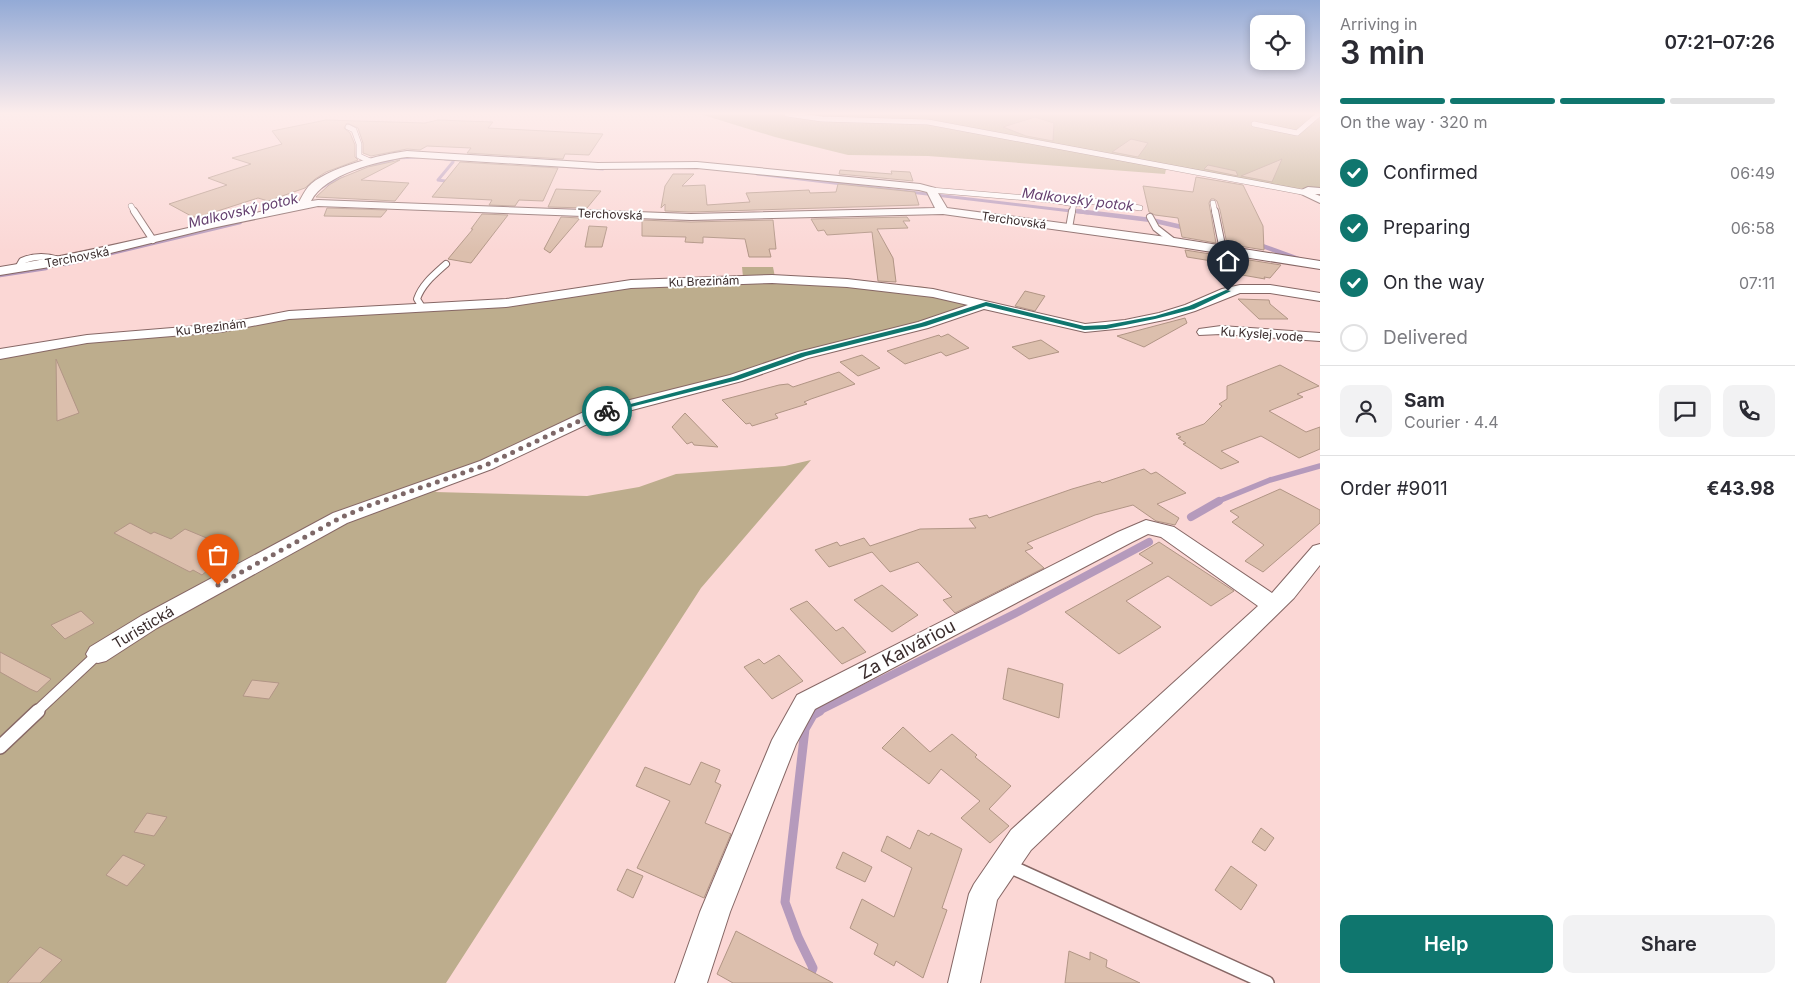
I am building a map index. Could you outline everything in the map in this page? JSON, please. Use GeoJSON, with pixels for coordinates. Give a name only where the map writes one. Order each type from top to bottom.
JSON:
{"type":"FeatureCollection","features":[{"type":"Feature","properties":{"kind":"street"},"geometry":{"type":"LineString","coordinates":[[310,204],[314,187],[374,160]]}},
{"type":"Feature","properties":{"kind":"street"},"geometry":{"type":"LineString","coordinates":[[500,160],[598,166],[697,165],[920,187],[933,194],[943,211]]}},
{"type":"Feature","properties":{"kind":"street"},"geometry":{"type":"LineString","coordinates":[[1302,192],[1320,190]]}},
{"type":"Feature","properties":{"kind":"street"},"geometry":{"type":"LineString","coordinates":[[1302,192],[1320,200]]}},
{"type":"Feature","properties":{"kind":"street","name":"Terchovská"},"geometry":{"type":"LineString","coordinates":[[0,271],[62,261],[310,204],[691,217],[943,211],[1174,242],[1221,240],[1299,262],[1320,265]]}},
{"type":"Feature","properties":{"kind":"street","name":"Ku Brezinám"},"geometry":{"type":"LineString","coordinates":[[0,354],[87,339],[221,328],[289,315],[515,302],[631,284],[772,279],[847,283],[933,293],[986,304]]}},
{"type":"Feature","properties":{"kind":"street"},"geometry":{"type":"LineString","coordinates":[[986,304],[1084,328],[1106,327],[1155,317],[1192,307],[1228,291],[1240,289],[1255,288],[1320,297]]}},
{"type":"Feature","properties":{"kind":"street","name":"Turistická"},"geometry":{"type":"LineString","coordinates":[[98,654],[149,622],[340,518],[368,506],[486,465],[592,415],[736,378],[804,355],[923,325],[986,304]]}},
{"type":"Feature","properties":{"kind":"street"},"geometry":{"type":"LineString","coordinates":[[647,413],[704,399],[824,356],[931,331],[1007,310]]}},
{"type":"Feature","properties":{"kind":"street","name":"Ku Kyslej vode"},"geometry":{"type":"LineString","coordinates":[[1204,332],[1221,330],[1320,337]]}},
{"type":"Feature","properties":{"kind":"street","name":"Za Kalváriou"},"geometry":{"type":"LineString","coordinates":[[691,983],[716,912],[785,740],[806,702],[1037,581],[1146,527],[1167,532],[1273,605]]}},
{"type":"Feature","properties":{"kind":"street"},"geometry":{"type":"LineString","coordinates":[[964,983],[984,894],[1021,840],[1273,605],[1320,551]]}},
{"type":"Feature","properties":{"kind":"lane"},"geometry":{"type":"LineString","coordinates":[[1130,160],[1302,192]]}},
{"type":"Feature","properties":{"kind":"lane"},"geometry":{"type":"LineString","coordinates":[[933,194],[1052,200],[1073,209]]}},
{"type":"Feature","properties":{"kind":"lane"},"geometry":{"type":"LineString","coordinates":[[1069,228],[1073,209],[1084,200],[1140,208]]}},
{"type":"Feature","properties":{"kind":"lane"},"geometry":{"type":"LineString","coordinates":[[1213,203],[1221,240]]}},
{"type":"Feature","properties":{"kind":"lane"},"geometry":{"type":"LineString","coordinates":[[131,206],[153,240]]}},
{"type":"Feature","properties":{"kind":"lane"},"geometry":{"type":"LineString","coordinates":[[1150,217],[1154,224],[1174,242]]}},
{"type":"Feature","properties":{"kind":"lane"},"geometry":{"type":"LineString","coordinates":[[422,307],[417,299],[419,292],[446,264]]}},
{"type":"Feature","properties":{"kind":"lane","name":"Turistická"},"geometry":{"type":"LineString","coordinates":[[0,747],[98,654]]}},
{"type":"Feature","properties":{"kind":"lane"},"geometry":{"type":"LineString","coordinates":[[1005,863],[1267,983]]}},
{"type":"Feature","properties":{"kind":"shaded area"},"geometry":{"type":"Polygon","coordinates":[[[979,160],[1320,160],[1320,188],[1289,189],[1166,169],[1165,174],[979,160]]]}},
{"type":"Feature","properties":{"kind":"shaded area"},"geometry":{"type":"Polygon","coordinates":[[[742,267],[773,267],[775,277],[743,277],[742,267]]]}},
{"type":"Feature","properties":{"kind":"shaded area"},"geometry":{"type":"Polygon","coordinates":[[[828,278],[925,287],[975,304],[949,317],[592,418],[435,492],[587,496],[639,487],[676,474],[785,466],[811,460],[701,588],[446,983],[0,983],[0,357],[88,339],[215,327],[263,318],[437,310],[589,286],[680,280],[828,278]]]}},
{"type":"Feature","properties":{"kind":"building"},"geometry":{"type":"Polygon","coordinates":[[[238,160],[358,160],[326,172],[305,188],[268,201],[258,198],[199,217],[193,217],[169,204],[227,185],[208,178],[251,164],[238,160]]]}},
{"type":"Feature","properties":{"kind":"building"},"geometry":{"type":"Polygon","coordinates":[[[400,160],[361,180],[409,183],[395,201],[316,197],[329,185],[341,178],[368,167],[400,160]]]}},
{"type":"Feature","properties":{"kind":"building"},"geometry":{"type":"Polygon","coordinates":[[[1280,160],[1282,160],[1272,182],[1241,176],[1280,160]]]}},
{"type":"Feature","properties":{"kind":"building"},"geometry":{"type":"Polygon","coordinates":[[[460,162],[558,168],[543,201],[519,200],[515,206],[489,205],[492,200],[432,197],[460,162]]]}},
{"type":"Feature","properties":{"kind":"building"},"geometry":{"type":"Polygon","coordinates":[[[1208,165],[1236,171],[1238,176],[1204,169],[1208,165]]]}},
{"type":"Feature","properties":{"kind":"building"},"geometry":{"type":"Polygon","coordinates":[[[840,170],[892,174],[891,171],[910,172],[913,181],[839,174],[840,170]]]}},
{"type":"Feature","properties":{"kind":"building"},"geometry":{"type":"Polygon","coordinates":[[[673,174],[694,174],[682,186],[705,185],[707,205],[750,202],[746,193],[809,190],[810,193],[836,192],[838,184],[915,192],[919,205],[691,212],[665,211],[665,204],[661,208],[665,186],[673,174]]]}},
{"type":"Feature","properties":{"kind":"building"},"geometry":{"type":"Polygon","coordinates":[[[1196,177],[1243,185],[1263,226],[1264,250],[1227,244],[1220,210],[1217,201],[1214,199],[1211,199],[1209,203],[1216,243],[1182,237],[1178,218],[1155,215],[1149,212],[1143,186],[1193,192],[1196,177]]]}},
{"type":"Feature","properties":{"kind":"building"},"geometry":{"type":"Polygon","coordinates":[[[556,189],[601,191],[587,208],[548,207],[556,189]]]}},
{"type":"Feature","properties":{"kind":"building"},"geometry":{"type":"Polygon","coordinates":[[[327,208],[387,210],[381,217],[324,216],[327,208]]]}},
{"type":"Feature","properties":{"kind":"building"},"geometry":{"type":"Polygon","coordinates":[[[482,214],[508,215],[471,263],[448,259],[473,229],[471,229],[482,214]]]}},
{"type":"Feature","properties":{"kind":"building"},"geometry":{"type":"Polygon","coordinates":[[[561,217],[580,218],[550,253],[544,249],[561,217]]]}},
{"type":"Feature","properties":{"kind":"building"},"geometry":{"type":"Polygon","coordinates":[[[907,217],[910,221],[903,221],[908,228],[877,229],[893,258],[896,282],[878,281],[872,232],[827,235],[824,230],[818,231],[811,219],[907,217]]]}},
{"type":"Feature","properties":{"kind":"building"},"geometry":{"type":"Polygon","coordinates":[[[642,220],[691,222],[773,220],[776,249],[769,249],[771,257],[749,257],[745,239],[703,237],[703,243],[685,242],[686,237],[642,236],[642,220]]]}},
{"type":"Feature","properties":{"kind":"building"},"geometry":{"type":"Polygon","coordinates":[[[589,226],[607,227],[602,247],[585,247],[589,226]]]}},
{"type":"Feature","properties":{"kind":"building"},"geometry":{"type":"Polygon","coordinates":[[[1185,250],[1281,265],[1270,278],[1264,277],[1265,279],[1219,271],[1218,262],[1187,257],[1185,250]]]}},
{"type":"Feature","properties":{"kind":"building"},"geometry":{"type":"Polygon","coordinates":[[[1025,291],[1045,296],[1035,311],[1015,306],[1025,291]]]}},
{"type":"Feature","properties":{"kind":"building"},"geometry":{"type":"Polygon","coordinates":[[[1238,299],[1269,300],[1270,304],[1288,319],[1259,319],[1238,299]]]}},
{"type":"Feature","properties":{"kind":"building"},"geometry":{"type":"Polygon","coordinates":[[[1185,318],[1187,323],[1144,347],[1117,336],[1185,318]]]}},
{"type":"Feature","properties":{"kind":"building"},"geometry":{"type":"Polygon","coordinates":[[[948,334],[969,348],[946,356],[941,352],[905,364],[887,351],[939,335],[941,337],[948,334]]]}},
{"type":"Feature","properties":{"kind":"building"},"geometry":{"type":"Polygon","coordinates":[[[1041,340],[1059,352],[1029,359],[1012,347],[1041,340]]]}},
{"type":"Feature","properties":{"kind":"building"},"geometry":{"type":"Polygon","coordinates":[[[862,355],[880,368],[858,376],[840,362],[862,355]]]}},
{"type":"Feature","properties":{"kind":"building"},"geometry":{"type":"Polygon","coordinates":[[[56,359],[79,413],[57,421],[56,359]]]}},
{"type":"Feature","properties":{"kind":"building"},"geometry":{"type":"Polygon","coordinates":[[[1280,365],[1319,386],[1297,394],[1303,397],[1269,411],[1306,432],[1320,427],[1320,449],[1299,458],[1261,436],[1221,451],[1239,462],[1221,469],[1183,444],[1186,443],[1178,438],[1181,437],[1176,434],[1204,424],[1222,406],[1219,404],[1227,399],[1227,386],[1280,365]]]}},
{"type":"Feature","properties":{"kind":"building"},"geometry":{"type":"Polygon","coordinates":[[[839,372],[855,384],[811,399],[804,402],[807,404],[775,414],[778,418],[752,426],[750,423],[746,424],[722,400],[779,385],[788,384],[793,387],[839,372]]]}},
{"type":"Feature","properties":{"kind":"building"},"geometry":{"type":"Polygon","coordinates":[[[685,413],[718,447],[694,445],[692,442],[687,444],[672,427],[685,413]]]}},
{"type":"Feature","properties":{"kind":"building"},"geometry":{"type":"Polygon","coordinates":[[[1144,469],[1151,474],[1156,472],[1186,493],[1157,504],[1179,518],[1175,525],[1156,521],[1133,505],[1095,515],[1027,543],[1033,548],[1025,551],[1044,568],[955,613],[943,600],[952,597],[918,562],[890,572],[872,552],[829,567],[815,550],[837,542],[840,546],[864,538],[870,546],[920,529],[976,528],[969,519],[987,515],[989,518],[1072,489],[1100,481],[1102,483],[1144,469]]]}},
{"type":"Feature","properties":{"kind":"building"},"geometry":{"type":"Polygon","coordinates":[[[1280,489],[1320,510],[1320,523],[1263,572],[1245,561],[1264,545],[1232,522],[1239,517],[1230,511],[1280,489]]]}},
{"type":"Feature","properties":{"kind":"building"},"geometry":{"type":"Polygon","coordinates":[[[130,523],[151,534],[154,532],[171,539],[185,529],[233,549],[202,575],[193,570],[190,572],[114,533],[130,523]]]}},
{"type":"Feature","properties":{"kind":"building"},"geometry":{"type":"Polygon","coordinates":[[[1159,542],[1234,591],[1211,606],[1168,576],[1126,601],[1161,627],[1119,654],[1065,612],[1153,563],[1139,554],[1159,542]]]}},
{"type":"Feature","properties":{"kind":"building"},"geometry":{"type":"Polygon","coordinates":[[[882,585],[918,615],[892,632],[854,600],[882,585]]]}},
{"type":"Feature","properties":{"kind":"building"},"geometry":{"type":"Polygon","coordinates":[[[807,601],[836,631],[843,627],[866,652],[842,664],[790,609],[807,601]]]}},
{"type":"Feature","properties":{"kind":"building"},"geometry":{"type":"Polygon","coordinates":[[[81,611],[94,623],[65,639],[51,625],[81,611]]]}},
{"type":"Feature","properties":{"kind":"building"},"geometry":{"type":"Polygon","coordinates":[[[0,652],[51,679],[37,692],[30,689],[0,672],[0,652]]]}},
{"type":"Feature","properties":{"kind":"building"},"geometry":{"type":"Polygon","coordinates":[[[779,655],[803,681],[772,699],[744,667],[759,659],[764,664],[779,655]]]}},
{"type":"Feature","properties":{"kind":"building"},"geometry":{"type":"Polygon","coordinates":[[[1008,668],[1063,684],[1059,718],[1003,699],[1008,668]]]}},
{"type":"Feature","properties":{"kind":"building"},"geometry":{"type":"Polygon","coordinates":[[[252,680],[279,683],[269,699],[243,696],[252,680]]]}},
{"type":"Feature","properties":{"kind":"building"},"geometry":{"type":"Polygon","coordinates":[[[903,727],[930,752],[952,734],[977,755],[975,757],[1011,786],[989,809],[1009,826],[990,843],[961,818],[980,801],[941,769],[929,784],[882,748],[903,727]]]}},
{"type":"Feature","properties":{"kind":"building"},"geometry":{"type":"Polygon","coordinates":[[[701,762],[720,770],[715,782],[721,785],[705,823],[731,834],[704,898],[637,868],[670,801],[636,786],[645,767],[690,785],[701,762]]]}},
{"type":"Feature","properties":{"kind":"building"},"geometry":{"type":"Polygon","coordinates":[[[147,813],[167,817],[154,836],[134,832],[147,813]]]}},
{"type":"Feature","properties":{"kind":"building"},"geometry":{"type":"Polygon","coordinates":[[[1261,828],[1274,838],[1265,851],[1252,842],[1261,828]]]}},
{"type":"Feature","properties":{"kind":"building"},"geometry":{"type":"Polygon","coordinates":[[[918,830],[929,836],[931,833],[962,849],[942,908],[947,910],[923,978],[896,961],[894,966],[874,954],[878,944],[850,928],[862,899],[894,917],[912,868],[881,851],[887,836],[910,849],[918,830]]]}},
{"type":"Feature","properties":{"kind":"building"},"geometry":{"type":"Polygon","coordinates":[[[843,852],[872,867],[865,882],[836,868],[843,852]]]}},
{"type":"Feature","properties":{"kind":"building"},"geometry":{"type":"Polygon","coordinates":[[[123,855],[145,865],[127,886],[106,875],[123,855]]]}},
{"type":"Feature","properties":{"kind":"building"},"geometry":{"type":"Polygon","coordinates":[[[1231,866],[1257,885],[1241,910],[1215,890],[1231,866]]]}},
{"type":"Feature","properties":{"kind":"building"},"geometry":{"type":"Polygon","coordinates":[[[627,869],[643,876],[633,898],[617,890],[627,869]]]}},
{"type":"Feature","properties":{"kind":"building"},"geometry":{"type":"Polygon","coordinates":[[[736,931],[833,983],[733,983],[717,974],[736,931]]]}},
{"type":"Feature","properties":{"kind":"building"},"geometry":{"type":"Polygon","coordinates":[[[40,947],[62,960],[40,983],[7,983],[40,947]]]}},
{"type":"Feature","properties":{"kind":"building"},"geometry":{"type":"Polygon","coordinates":[[[1069,951],[1090,960],[1090,952],[1107,960],[1106,967],[1140,983],[1065,983],[1069,951]]]}},
{"type":"Feature","properties":{"kind":"waterway","name":"Malkovský potok"},"geometry":{"type":"LineString","coordinates":[[370,168],[391,160]]}},
{"type":"Feature","properties":{"kind":"waterway","name":"Malkovský potok"},"geometry":{"type":"LineString","coordinates":[[452,160],[453,162],[438,180],[452,182]]}},
{"type":"Feature","properties":{"kind":"waterway","name":"Malkovský potok"},"geometry":{"type":"LineString","coordinates":[[530,171],[532,167],[545,165],[603,169]]}},
{"type":"Feature","properties":{"kind":"waterway","name":"Malkovský potok"},"geometry":{"type":"LineString","coordinates":[[757,174],[1088,213]]}},
{"type":"Feature","properties":{"kind":"waterway","name":"Malkovský potok"},"geometry":{"type":"LineString","coordinates":[[319,189],[331,182],[344,178]]}},
{"type":"Feature","properties":{"kind":"waterway","name":"Malkovský potok"},"geometry":{"type":"LineString","coordinates":[[1077,211],[1151,220],[1186,228]]}},
{"type":"Feature","properties":{"kind":"waterway","name":"Malkovský potok"},"geometry":{"type":"LineString","coordinates":[[65,264],[240,222]]}},
{"type":"Feature","properties":{"kind":"waterway","name":"Malkovský potok"},"geometry":{"type":"LineString","coordinates":[[1257,244],[1304,261]]}},
{"type":"Feature","properties":{"kind":"waterway","name":"Malkovský potok"},"geometry":{"type":"LineString","coordinates":[[0,275],[46,268]]}},
{"type":"Feature","properties":{"kind":"waterway"},"geometry":{"type":"LineString","coordinates":[[1216,502],[1270,480],[1320,466]]}},
{"type":"Feature","properties":{"kind":"waterway"},"geometry":{"type":"LineString","coordinates":[[1191,517],[1219,501]]}},
{"type":"Feature","properties":{"kind":"waterway"},"geometry":{"type":"LineString","coordinates":[[817,712],[1018,612],[1149,542]]}},
{"type":"Feature","properties":{"kind":"waterway"},"geometry":{"type":"LineString","coordinates":[[807,983],[813,968],[798,937],[785,902],[805,729],[813,715],[820,711]]}},
{"type":"Feature","properties":{"kind":"way so far"},"geometry":{"type":"LineString","coordinates":[[218,585],[340,518],[368,506],[414,492],[486,465],[592,415],[607,411]]}},
{"type":"Feature","properties":{"kind":"route"},"geometry":{"type":"LineString","coordinates":[[607,411],[736,378],[804,355],[923,325],[986,304],[1084,328],[1106,327],[1192,307],[1228,291]]}}]}
